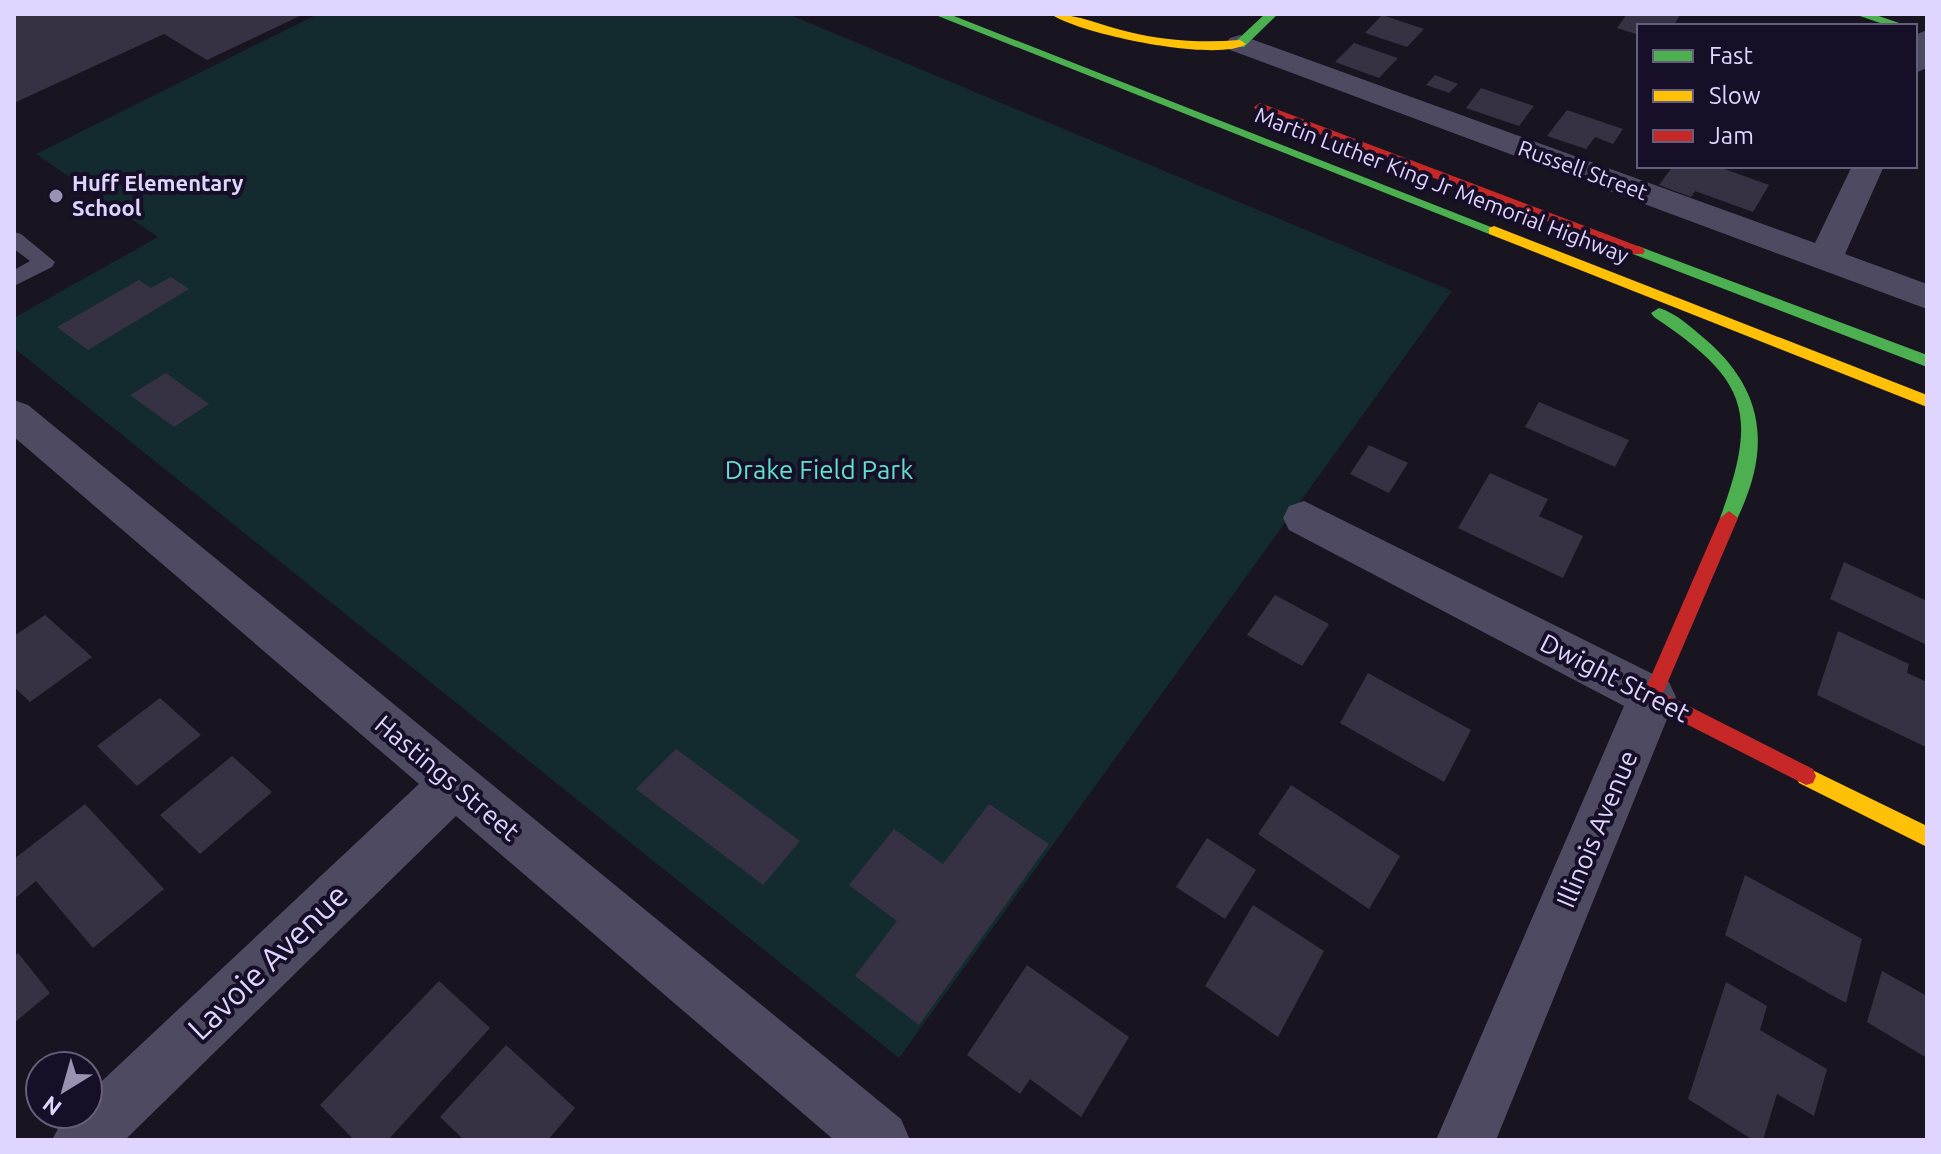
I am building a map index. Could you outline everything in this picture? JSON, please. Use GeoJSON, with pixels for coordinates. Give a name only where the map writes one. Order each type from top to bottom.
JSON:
{"type":"FeatureCollection","features":[{"type":"Feature","properties":{"kind":"main road","name":"Martin Luther King Jr Memorial Highway"},"geometry":{"type":"LineString","coordinates":[[939,14],[1927,401]]}},
{"type":"Feature","properties":{"kind":"main road"},"geometry":{"type":"LineString","coordinates":[[1050,20],[1130,40],[1192,48],[1240,44],[1272,14]]}},
{"type":"Feature","properties":{"kind":"main road"},"geometry":{"type":"LineString","coordinates":[[1860,14],[1895,24]]}},
{"type":"Feature","properties":{"kind":"main road"},"geometry":{"type":"LineString","coordinates":[[1050,20],[1117,53]]}},
{"type":"Feature","properties":{"kind":"main road","name":"Martin Luther King Jr Memorial Highway"},"geometry":{"type":"LineString","coordinates":[[1250,104],[1927,361]]}},
{"type":"Feature","properties":{"kind":"main road","name":"Illinois Avenue"},"geometry":{"type":"LineString","coordinates":[[1579,263],[1692,334],[1739,382],[1749,402],[1751,437],[1729,518],[1652,697]]}},
{"type":"Feature","properties":{"kind":"main road","name":"Dwight Street"},"geometry":{"type":"LineString","coordinates":[[1652,697],[1927,837]]}},
{"type":"Feature","properties":{"kind":"street"},"geometry":{"type":"LineString","coordinates":[[1917,59],[1927,36]]}},
{"type":"Feature","properties":{"kind":"street","name":"Russell Street"},"geometry":{"type":"LineString","coordinates":[[1240,44],[1927,297]]}},
{"type":"Feature","properties":{"kind":"street"},"geometry":{"type":"LineString","coordinates":[[1825,259],[1867,168]]}},
{"type":"Feature","properties":{"kind":"street","name":"Hastings Street"},"geometry":{"type":"LineString","coordinates":[[14,415],[880,1140]]}},
{"type":"Feature","properties":{"kind":"street","name":"Dwight Street"},"geometry":{"type":"LineString","coordinates":[[1304,518],[1652,697]]}},
{"type":"Feature","properties":{"kind":"street","name":"Illinois Avenue"},"geometry":{"type":"LineString","coordinates":[[1466,1140],[1652,697]]}},
{"type":"Feature","properties":{"kind":"street","name":"Lavoie Avenue"},"geometry":{"type":"LineString","coordinates":[[82,1140],[454,784]]}},
{"type":"Feature","properties":{"kind":"lane"},"geometry":{"type":"LineString","coordinates":[[14,239],[45,262],[14,279]]}},
{"type":"Feature","properties":{"kind":"green space","name":"Drake Field Park"},"geometry":{"type":"Polygon","coordinates":[[[318,14],[788,14],[1452,291],[899,1058],[14,348],[14,318],[158,237],[36,154],[318,14]]]}},
{"type":"Feature","properties":{"kind":"building"},"geometry":{"type":"Polygon","coordinates":[[[14,14],[304,14],[207,60],[164,34],[14,103],[14,14]]]}},
{"type":"Feature","properties":{"kind":"building"},"geometry":{"type":"Polygon","coordinates":[[[1627,14],[1680,15],[1674,24],[1637,24],[1637,34],[1617,28],[1627,14]]]}},
{"type":"Feature","properties":{"kind":"building"},"geometry":{"type":"Polygon","coordinates":[[[1382,15],[1424,29],[1407,47],[1365,33],[1382,15]]]}},
{"type":"Feature","properties":{"kind":"building"},"geometry":{"type":"Polygon","coordinates":[[[1354,43],[1398,58],[1379,78],[1335,62],[1354,43]]]}},
{"type":"Feature","properties":{"kind":"building"},"geometry":{"type":"Polygon","coordinates":[[[1435,75],[1458,84],[1449,93],[1426,85],[1435,75]]]}},
{"type":"Feature","properties":{"kind":"building"},"geometry":{"type":"Polygon","coordinates":[[[1481,88],[1534,106],[1519,126],[1466,108],[1481,88]]]}},
{"type":"Feature","properties":{"kind":"building"},"geometry":{"type":"Polygon","coordinates":[[[1567,110],[1623,129],[1613,144],[1595,137],[1586,149],[1547,136],[1567,110]]]}},
{"type":"Feature","properties":{"kind":"building"},"geometry":{"type":"Polygon","coordinates":[[[1672,168],[1722,168],[1769,185],[1753,212],[1695,191],[1691,197],[1659,185],[1672,168]]]}},
{"type":"Feature","properties":{"kind":"building"},"geometry":{"type":"Polygon","coordinates":[[[171,277],[189,289],[88,350],[57,327],[139,280],[151,288],[171,277]]]}},
{"type":"Feature","properties":{"kind":"building"},"geometry":{"type":"Polygon","coordinates":[[[166,373],[209,404],[174,427],[130,395],[166,373]]]}},
{"type":"Feature","properties":{"kind":"building"},"geometry":{"type":"Polygon","coordinates":[[[1539,402],[1629,440],[1615,467],[1525,427],[1539,402]]]}},
{"type":"Feature","properties":{"kind":"building"},"geometry":{"type":"Polygon","coordinates":[[[1369,445],[1408,463],[1389,493],[1350,474],[1369,445]]]}},
{"type":"Feature","properties":{"kind":"building"},"geometry":{"type":"Polygon","coordinates":[[[1490,473],[1548,499],[1539,516],[1583,536],[1563,578],[1458,528],[1490,473]]]}},
{"type":"Feature","properties":{"kind":"building"},"geometry":{"type":"Polygon","coordinates":[[[1844,562],[1927,601],[1927,645],[1830,599],[1844,562]]]}},
{"type":"Feature","properties":{"kind":"building"},"geometry":{"type":"Polygon","coordinates":[[[1275,595],[1329,624],[1302,666],[1247,635],[1275,595]]]}},
{"type":"Feature","properties":{"kind":"building"},"geometry":{"type":"Polygon","coordinates":[[[45,615],[92,657],[30,702],[14,687],[14,636],[45,615]]]}},
{"type":"Feature","properties":{"kind":"building"},"geometry":{"type":"Polygon","coordinates":[[[1838,631],[1909,664],[1907,673],[1927,682],[1926,747],[1817,695],[1838,631]]]}},
{"type":"Feature","properties":{"kind":"building"},"geometry":{"type":"Polygon","coordinates":[[[1368,673],[1471,730],[1444,782],[1340,723],[1368,673]]]}},
{"type":"Feature","properties":{"kind":"building"},"geometry":{"type":"Polygon","coordinates":[[[160,698],[201,735],[137,786],[97,746],[160,698]]]}},
{"type":"Feature","properties":{"kind":"building"},"geometry":{"type":"Polygon","coordinates":[[[676,749],[800,841],[763,885],[636,789],[676,749]]]}},
{"type":"Feature","properties":{"kind":"building"},"geometry":{"type":"Polygon","coordinates":[[[232,756],[272,792],[200,854],[160,815],[232,756]]]}},
{"type":"Feature","properties":{"kind":"building"},"geometry":{"type":"Polygon","coordinates":[[[1291,785],[1400,856],[1369,909],[1258,834],[1291,785]]]}},
{"type":"Feature","properties":{"kind":"building"},"geometry":{"type":"Polygon","coordinates":[[[85,804],[164,889],[93,948],[36,881],[14,899],[14,859],[85,804]]]}},
{"type":"Feature","properties":{"kind":"building"},"geometry":{"type":"Polygon","coordinates":[[[989,804],[1049,844],[919,1025],[855,976],[897,921],[849,885],[894,829],[943,864],[989,804]]]}},
{"type":"Feature","properties":{"kind":"building"},"geometry":{"type":"Polygon","coordinates":[[[1207,838],[1256,870],[1225,919],[1176,887],[1207,838]]]}},
{"type":"Feature","properties":{"kind":"building"},"geometry":{"type":"Polygon","coordinates":[[[1745,875],[1862,939],[1846,1003],[1725,935],[1745,875]]]}},
{"type":"Feature","properties":{"kind":"building"},"geometry":{"type":"Polygon","coordinates":[[[1253,905],[1324,951],[1278,1037],[1205,986],[1253,905]]]}},
{"type":"Feature","properties":{"kind":"building"},"geometry":{"type":"Polygon","coordinates":[[[18,953],[50,993],[14,1023],[14,956],[18,953]]]}},
{"type":"Feature","properties":{"kind":"building"},"geometry":{"type":"Polygon","coordinates":[[[1027,965],[1129,1037],[1081,1117],[1030,1079],[1020,1094],[967,1055],[1027,965]]]}},
{"type":"Feature","properties":{"kind":"building"},"geometry":{"type":"Polygon","coordinates":[[[1882,971],[1927,996],[1927,1058],[1867,1022],[1882,971]]]}},
{"type":"Feature","properties":{"kind":"building"},"geometry":{"type":"Polygon","coordinates":[[[439,981],[490,1028],[388,1140],[354,1140],[320,1105],[439,981]]]}},
{"type":"Feature","properties":{"kind":"building"},"geometry":{"type":"Polygon","coordinates":[[[1726,982],[1767,1006],[1760,1030],[1827,1069],[1814,1116],[1777,1094],[1763,1140],[1753,1140],[1688,1099],[1726,982]]]}},
{"type":"Feature","properties":{"kind":"building"},"geometry":{"type":"Polygon","coordinates":[[[506,1045],[575,1108],[548,1140],[464,1140],[440,1117],[506,1045]]]}},
{"type":"Feature","properties":{"kind":"traffic: fast"},"geometry":{"type":"LineString","coordinates":[[939,14],[1494,231]]}},
{"type":"Feature","properties":{"kind":"traffic: fast"},"geometry":{"type":"LineString","coordinates":[[1240,44],[1272,14]]}},
{"type":"Feature","properties":{"kind":"traffic: fast"},"geometry":{"type":"LineString","coordinates":[[1860,14],[1895,24]]}},
{"type":"Feature","properties":{"kind":"traffic: fast"},"geometry":{"type":"LineString","coordinates":[[1638,251],[1927,361]]}},
{"type":"Feature","properties":{"kind":"traffic: fast"},"geometry":{"type":"LineString","coordinates":[[1659,313],[1711,352],[1726,368],[1746,403],[1750,447],[1729,518]]}},
{"type":"Feature","properties":{"kind":"traffic: slow"},"geometry":{"type":"LineString","coordinates":[[1057,14],[1147,40],[1216,46],[1240,44]]}},
{"type":"Feature","properties":{"kind":"traffic: slow"},"geometry":{"type":"LineString","coordinates":[[1494,231],[1927,401]]}},
{"type":"Feature","properties":{"kind":"traffic: slow"},"geometry":{"type":"LineString","coordinates":[[1806,776],[1927,837]]}},
{"type":"Feature","properties":{"kind":"traffic: jam"},"geometry":{"type":"LineString","coordinates":[[1260,107],[1638,251]]}},
{"type":"Feature","properties":{"kind":"traffic: jam"},"geometry":{"type":"LineString","coordinates":[[1729,518],[1652,697],[1806,776]]}},
{"type":"Feature","properties":{"kind":"place","name":"Huff Elementary School"},"geometry":{"type":"Point","coordinates":[56,196]}}]}
